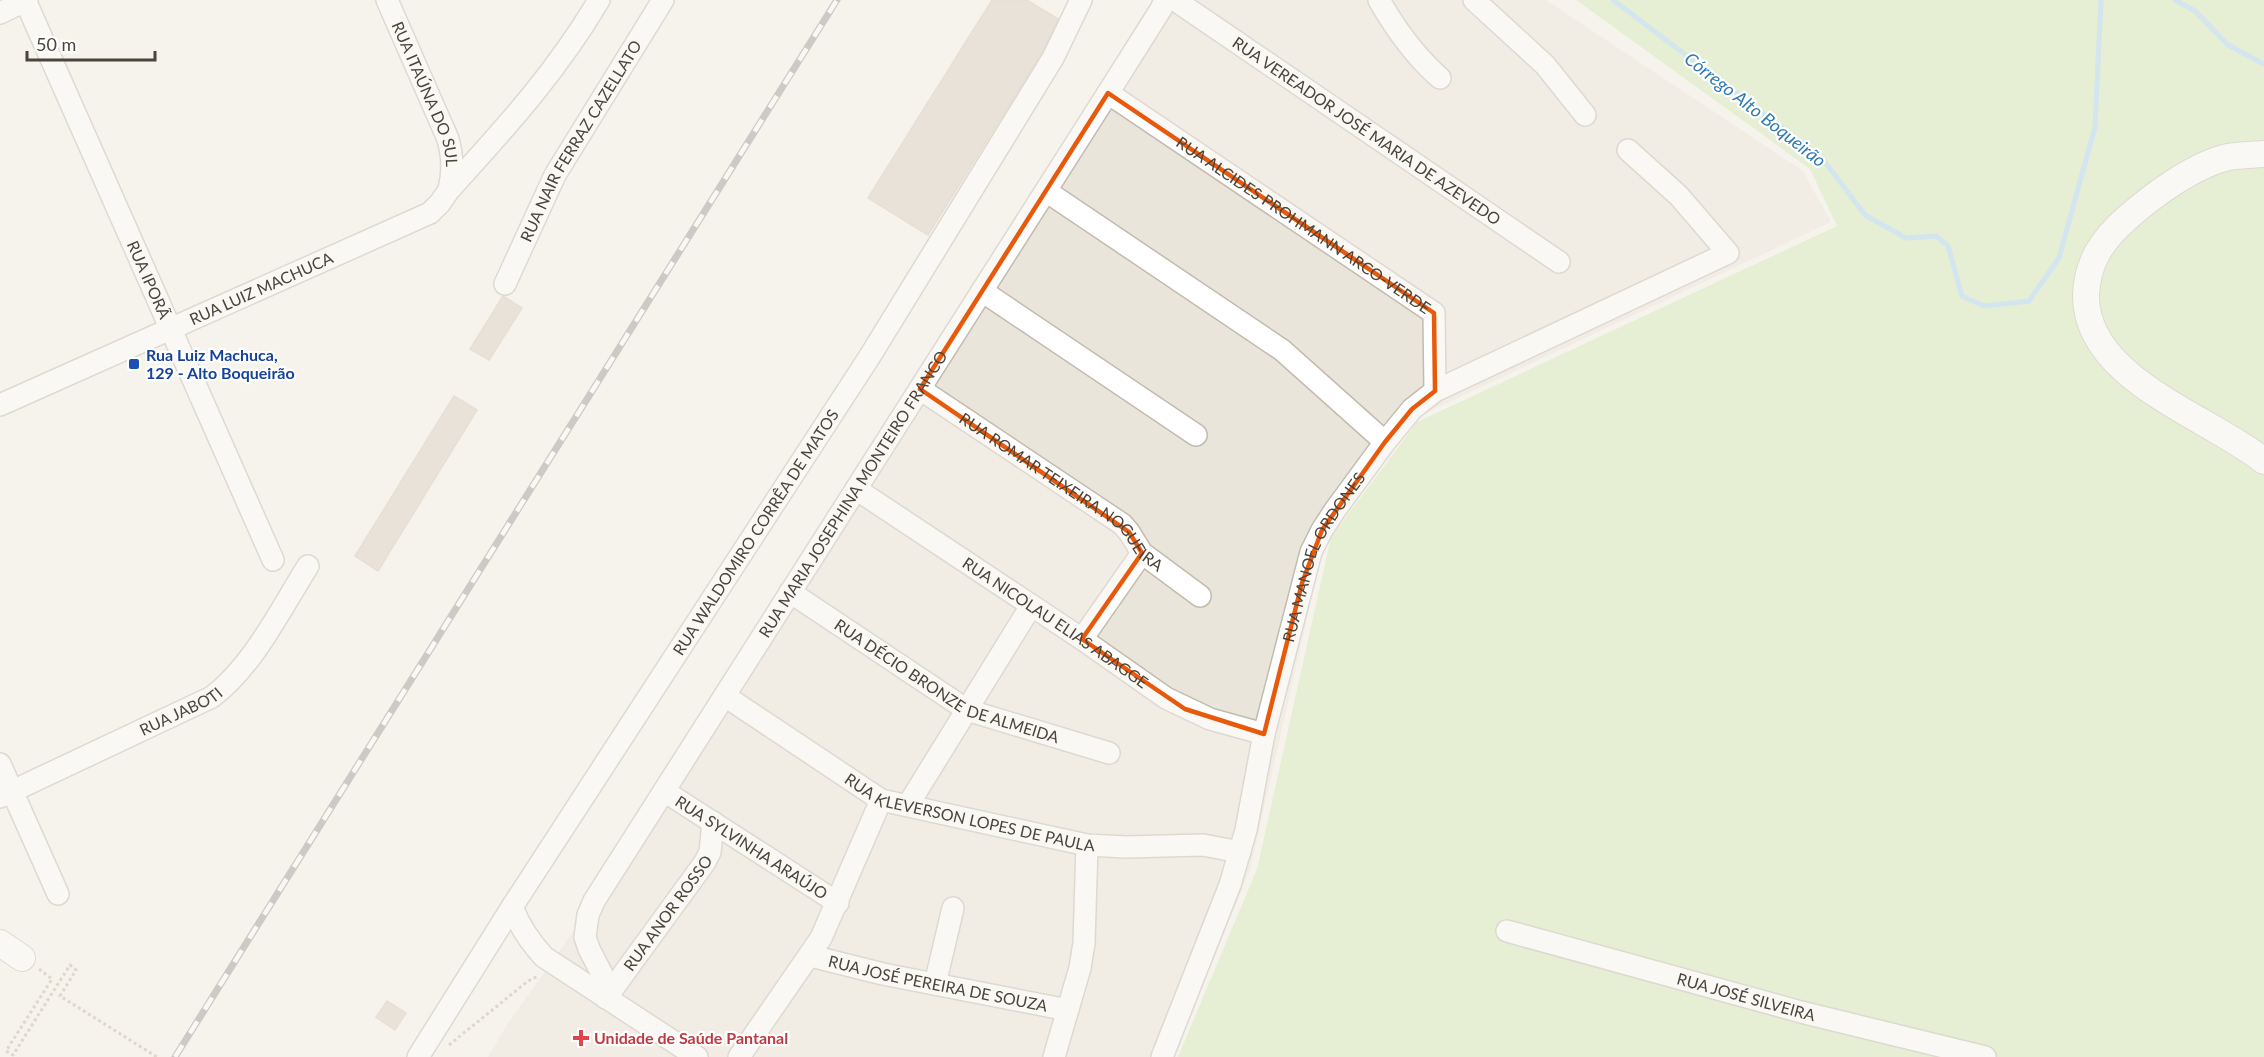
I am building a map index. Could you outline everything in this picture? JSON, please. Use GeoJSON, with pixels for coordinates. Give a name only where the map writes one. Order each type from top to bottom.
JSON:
{"type":"FeatureCollection","features":[{"type":"Feature","properties":{"kind":"street"},"geometry":{"type":"LineString","coordinates":[[0,13],[26,0]]}},
{"type":"Feature","properties":{"kind":"street","name":"RUA IPORÃ"},"geometry":{"type":"LineString","coordinates":[[26,0],[273,560]]}},
{"type":"Feature","properties":{"kind":"street","name":"RUA ITAÚNA DO SUL"},"geometry":{"type":"LineString","coordinates":[[387,0],[448,139],[453,172],[449,190]]}},
{"type":"Feature","properties":{"kind":"street","name":"RUA LUIZ MACHUCA"},"geometry":{"type":"LineString","coordinates":[[0,405],[421,219],[441,203],[449,190],[535,94],[568,51],[599,0]]}},
{"type":"Feature","properties":{"kind":"street","name":"RUA NAIR FERRAZ CAZELLATO"},"geometry":{"type":"LineString","coordinates":[[505,284],[555,175],[663,0]]}},
{"type":"Feature","properties":{"kind":"street","name":"RUA WALDOMIRO CORRÊA DE MATOS"},"geometry":{"type":"LineString","coordinates":[[420,1055],[512,908],[870,356],[1053,58],[1081,0]]}},
{"type":"Feature","properties":{"kind":"street","name":"RUA MARIA JOSEPHINA MONTEIRO FRANCO"},"geometry":{"type":"LineString","coordinates":[[606,998],[602,974],[585,937],[588,915],[594,901],[1165,0]]}},
{"type":"Feature","properties":{"kind":"street","name":"RUA VEREADOR JOSÉ MARIA DE AZEVEDO"},"geometry":{"type":"LineString","coordinates":[[1175,0],[1559,262]]}},
{"type":"Feature","properties":{"kind":"street"},"geometry":{"type":"LineString","coordinates":[[1379,0],[1403,40],[1418,58],[1440,78]]}},
{"type":"Feature","properties":{"kind":"street"},"geometry":{"type":"LineString","coordinates":[[1474,0],[1545,65],[1585,115]]}},
{"type":"Feature","properties":{"kind":"street","name":"RUA ALCIDES PROHMANN ARCO-VERDE"},"geometry":{"type":"LineString","coordinates":[[1108,93],[1434,313],[1435,391]]}},
{"type":"Feature","properties":{"kind":"street","name":"RUA MANOEL ORDONES"},"geometry":{"type":"LineString","coordinates":[[1162,1057],[1216,925],[1240,852],[1264,734],[1311,552],[1335,510],[1412,409],[1435,391],[1728,253],[1679,196],[1628,150]]}},
{"type":"Feature","properties":{"kind":"street"},"geometry":{"type":"LineString","coordinates":[[2264,154],[2227,158],[2207,164],[2140,207],[2115,228],[2099,248],[2091,265],[2086,286],[2086,309],[2092,328],[2105,350],[2122,369],[2141,384],[2228,436],[2264,461]]}},
{"type":"Feature","properties":{"kind":"street"},"geometry":{"type":"LineString","coordinates":[[1046,191],[1282,350],[1385,442]]}},
{"type":"Feature","properties":{"kind":"street"},"geometry":{"type":"LineString","coordinates":[[982,291],[1196,435]]}},
{"type":"Feature","properties":{"kind":"street","name":"RUA ROMAR TEIXEIRA NOGUEIRA"},"geometry":{"type":"LineString","coordinates":[[920,389],[1122,524],[1142,553],[1200,596]]}},
{"type":"Feature","properties":{"kind":"street","name":"RUA NICOLAU ELIAS ABAGGE"},"geometry":{"type":"LineString","coordinates":[[856,489],[1082,639],[1146,686],[1185,709],[1210,719],[1264,734]]}},
{"type":"Feature","properties":{"kind":"street"},"geometry":{"type":"LineString","coordinates":[[1082,639],[1142,553]]}},
{"type":"Feature","properties":{"kind":"street","name":"RUA JABOTI"},"geometry":{"type":"LineString","coordinates":[[6,794],[212,697],[227,686],[242,669],[308,566]]}},
{"type":"Feature","properties":{"kind":"street","name":"RUA DÉCIO BRONZE DE ALMEIDA"},"geometry":{"type":"LineString","coordinates":[[790,592],[967,710],[1109,753]]}},
{"type":"Feature","properties":{"kind":"street"},"geometry":{"type":"LineString","coordinates":[[908,806],[1031,606]]}},
{"type":"Feature","properties":{"kind":"street","name":"RUA KLEVERSON LOPES DE PAULA"},"geometry":{"type":"LineString","coordinates":[[724,696],[881,800],[1087,845],[1126,847],[1203,845],[1240,852]]}},
{"type":"Feature","properties":{"kind":"street"},"geometry":{"type":"LineString","coordinates":[[0,764],[6,794],[58,894]]}},
{"type":"Feature","properties":{"kind":"street","name":"RUA SYLVINHA ARAÚJO"},"geometry":{"type":"LineString","coordinates":[[664,791],[838,903]]}},
{"type":"Feature","properties":{"kind":"street"},"geometry":{"type":"LineString","coordinates":[[739,1057],[811,956],[821,938],[881,800]]}},
{"type":"Feature","properties":{"kind":"street","name":"RUA ANOR ROSSO"},"geometry":{"type":"LineString","coordinates":[[606,998],[705,862],[710,852],[713,822]]}},
{"type":"Feature","properties":{"kind":"street"},"geometry":{"type":"LineString","coordinates":[[1054,1057],[1080,968],[1084,943],[1087,845]]}},
{"type":"Feature","properties":{"kind":"street"},"geometry":{"type":"LineString","coordinates":[[512,908],[521,929],[531,943],[557,966],[697,1057]]}},
{"type":"Feature","properties":{"kind":"street"},"geometry":{"type":"LineString","coordinates":[[935,984],[953,908]]}},
{"type":"Feature","properties":{"kind":"street","name":"RUA JOSÉ SILVEIRA"},"geometry":{"type":"LineString","coordinates":[[1507,931],[1801,1012],[1984,1057]]}},
{"type":"Feature","properties":{"kind":"street"},"geometry":{"type":"LineString","coordinates":[[0,943],[22,958]]}},
{"type":"Feature","properties":{"kind":"street","name":"RUA JOSÉ PEREIRA DE SOUZA"},"geometry":{"type":"LineString","coordinates":[[811,956],[883,974],[1068,1010]]}},
{"type":"Feature","properties":{"kind":"path"},"geometry":{"type":"LineString","coordinates":[[52,979],[6,1052],[13,1055],[70,965],[76,970],[60,996],[158,1057]]}},
{"type":"Feature","properties":{"kind":"path"},"geometry":{"type":"LineString","coordinates":[[420,1055],[432,1057],[528,981],[540,975],[545,976],[557,966]]}},
{"type":"Feature","properties":{"kind":"highlighted area"},"geometry":{"type":"Polygon","coordinates":[[[1108,93],[1434,313],[1435,391],[1412,409],[1385,442],[1322,530],[1302,583],[1264,734],[1185,709],[1082,639],[1142,553],[1129,532],[920,389],[1108,93]]]}},
{"type":"Feature","properties":{"kind":"shaded area"},"geometry":{"type":"Polygon","coordinates":[[[1177,0],[1546,0],[1803,171],[1831,222],[1415,418],[1325,539],[1250,870],[1172,1057],[488,1057],[508,1023],[678,785],[1125,82],[1161,33],[1177,0]]]}},
{"type":"Feature","properties":{"kind":"green space"},"geometry":{"type":"Polygon","coordinates":[[[1576,0],[2264,0],[2264,1057],[1178,1057],[1257,869],[1331,537],[1417,422],[1837,226],[1810,169],[1576,0]]]}},
{"type":"Feature","properties":{"kind":"building"},"geometry":{"type":"Polygon","coordinates":[[[992,0],[1027,0],[1058,19],[1042,52],[928,235],[868,198],[992,0]]]}},
{"type":"Feature","properties":{"kind":"building"},"geometry":{"type":"Polygon","coordinates":[[[503,296],[522,308],[489,360],[470,349],[503,296]]]}},
{"type":"Feature","properties":{"kind":"building"},"geometry":{"type":"Polygon","coordinates":[[[454,396],[477,410],[378,571],[355,556],[454,396]]]}},
{"type":"Feature","properties":{"kind":"building"},"geometry":{"type":"Polygon","coordinates":[[[387,1001],[406,1013],[395,1030],[376,1017],[387,1001]]]}},
{"type":"Feature","properties":{"kind":"waterway","name":"Córrego Alto Boqueirão"},"geometry":{"type":"LineString","coordinates":[[1613,0],[1822,158],[1865,215],[1906,238],[1936,236],[1948,246],[1962,296],[1984,306],[2029,301],[2059,258],[2095,127],[2101,0]]}},
{"type":"Feature","properties":{"kind":"waterway","name":"Córrego Alto Boqueirão"},"geometry":{"type":"LineString","coordinates":[[2175,0],[2195,11],[2228,45],[2264,64]]}},
{"type":"Feature","properties":{"kind":"railway"},"geometry":{"type":"LineString","coordinates":[[175,1057],[837,0]]}},
{"type":"Feature","properties":{"kind":"place","name":"Rua Luiz Machuca, 129 - Alto Boqueirão"},"geometry":{"type":"Point","coordinates":[134,364]}},
{"type":"Feature","properties":{"kind":"place","name":"Unidade de Saúde Pantanal"},"geometry":{"type":"Point","coordinates":[581,1038]}}]}
